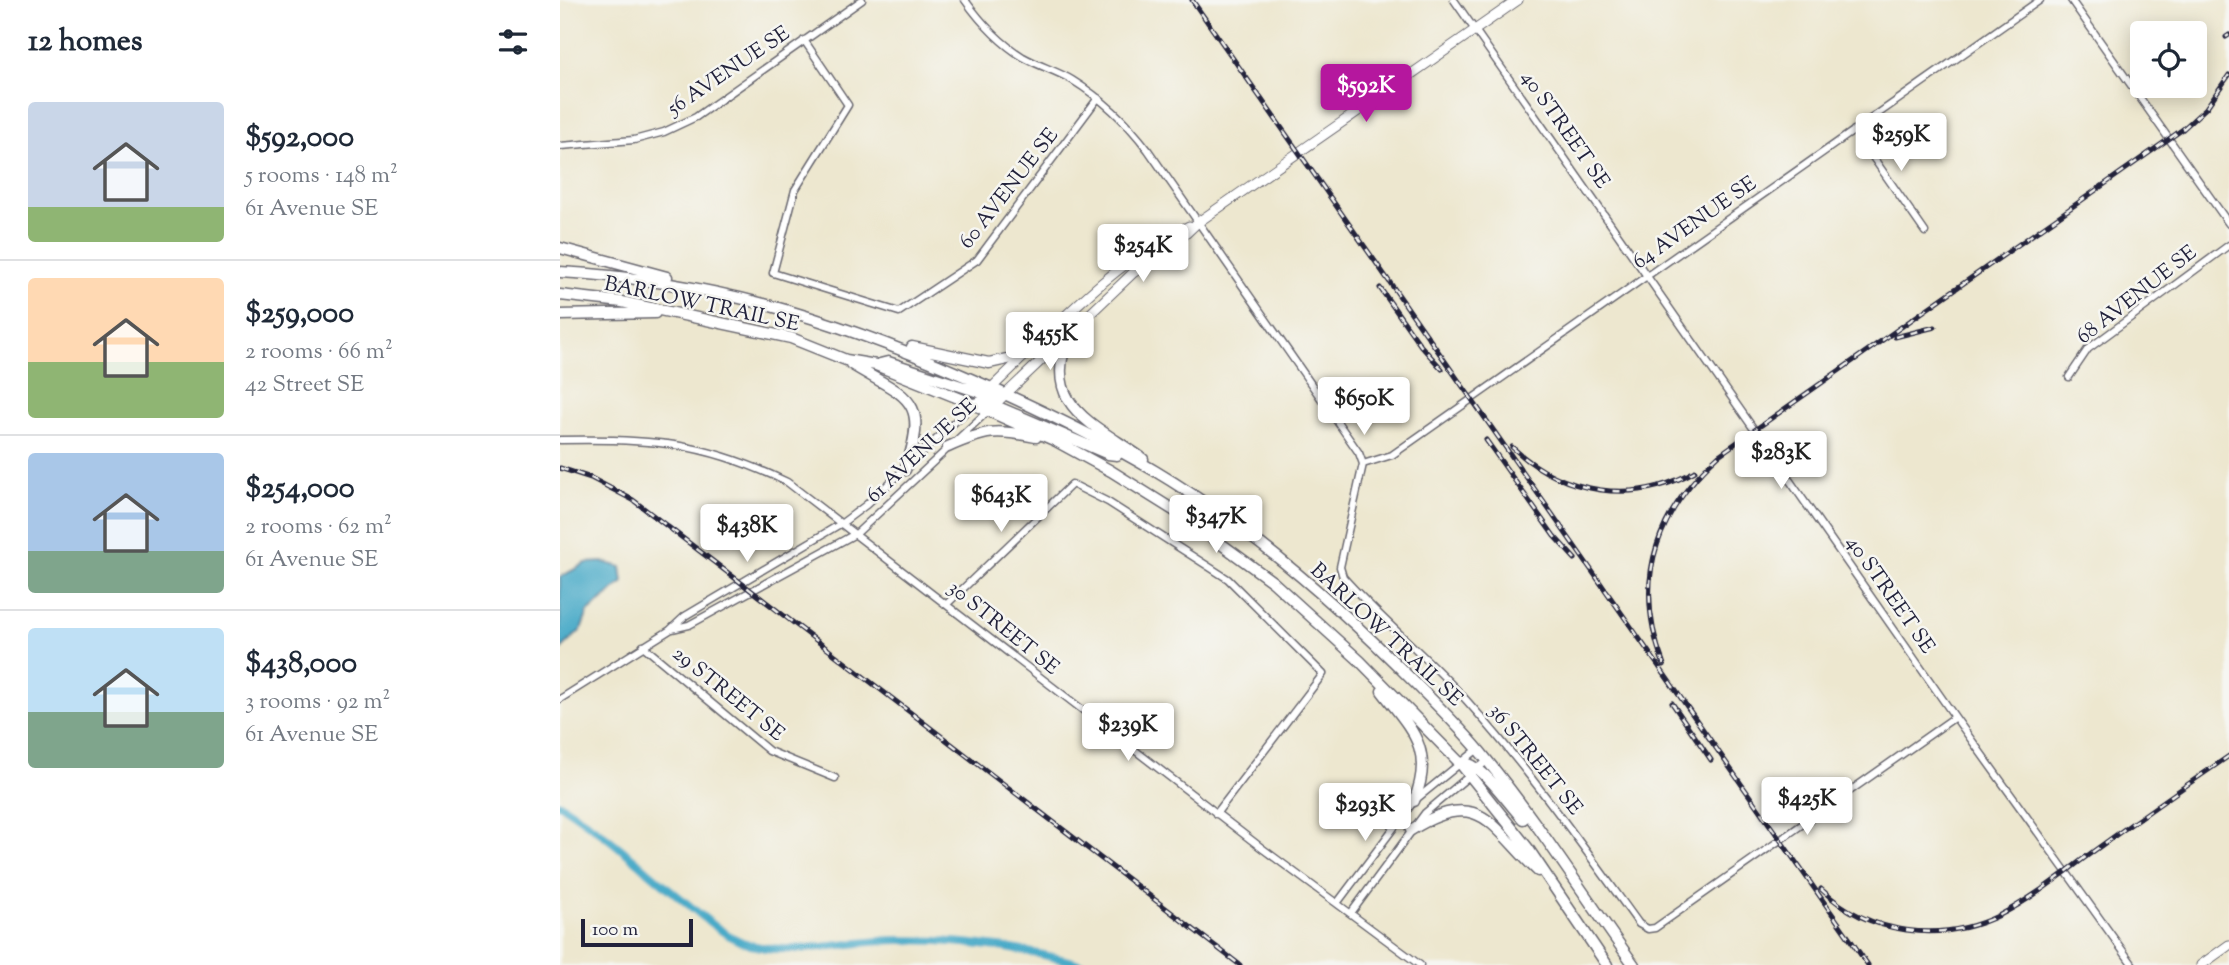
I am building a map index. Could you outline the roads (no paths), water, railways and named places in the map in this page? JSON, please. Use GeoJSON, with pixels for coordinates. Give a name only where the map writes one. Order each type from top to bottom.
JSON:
{"type":"FeatureCollection","features":[{"type":"Feature","properties":{"kind":"main road"},"geometry":{"type":"LineString","coordinates":[[560,248],[706,289]]}},
{"type":"Feature","properties":{"kind":"main road","name":"BARLOW TRAIL SE"},"geometry":{"type":"LineString","coordinates":[[560,272],[614,275],[706,289],[776,305],[879,338],[988,391],[1007,394],[1154,471],[1213,511],[1321,594],[1384,651],[1488,760],[1633,965]]}},
{"type":"Feature","properties":{"kind":"main road","name":"BARLOW TRAIL SE"},"geometry":{"type":"LineString","coordinates":[[560,295],[622,302],[791,338],[846,360],[876,365],[974,404],[991,408],[1111,471],[1273,582],[1360,661],[1460,763],[1474,772],[1607,965]]}},
{"type":"Feature","properties":{"kind":"main road"},"geometry":{"type":"LineString","coordinates":[[560,315],[674,313]]}},
{"type":"Feature","properties":{"kind":"main road"},"geometry":{"type":"LineString","coordinates":[[1071,329],[1061,352],[1060,386],[1072,406],[1145,460],[1154,471]]}},
{"type":"Feature","properties":{"kind":"main road"},"geometry":{"type":"LineString","coordinates":[[879,338],[989,363],[1025,355]]}},
{"type":"Feature","properties":{"kind":"main road"},"geometry":{"type":"LineString","coordinates":[[846,360],[889,383],[910,405],[915,434],[905,470]]}},
{"type":"Feature","properties":{"kind":"main road"},"geometry":{"type":"LineString","coordinates":[[876,365],[888,362],[988,391]]}},
{"type":"Feature","properties":{"kind":"main road"},"geometry":{"type":"LineString","coordinates":[[991,408],[1108,454],[1126,456]]}},
{"type":"Feature","properties":{"kind":"main road"},"geometry":{"type":"LineString","coordinates":[[948,447],[981,432],[1007,432],[1056,441]]}},
{"type":"Feature","properties":{"kind":"main road"},"geometry":{"type":"LineString","coordinates":[[1360,661],[1419,743],[1423,755],[1423,775],[1414,801]]}},
{"type":"Feature","properties":{"kind":"main road"},"geometry":{"type":"LineString","coordinates":[[1474,772],[1549,846]]}},
{"type":"Feature","properties":{"kind":"main road"},"geometry":{"type":"LineString","coordinates":[[1411,830],[1447,811],[1473,813],[1502,832],[1552,884]]}},
{"type":"Feature","properties":{"kind":"street","name":"56 AVENUE SE"},"geometry":{"type":"LineString","coordinates":[[560,146],[634,140],[664,132],[696,117],[862,0]]}},
{"type":"Feature","properties":{"kind":"street"},"geometry":{"type":"LineString","coordinates":[[965,0],[1004,43],[1023,57],[1070,79],[1128,123],[1359,453],[1363,464]]}},
{"type":"Feature","properties":{"kind":"street","name":"40 STREET SE"},"geometry":{"type":"LineString","coordinates":[[1454,0],[1955,717],[2133,965]]}},
{"type":"Feature","properties":{"kind":"street","name":"61 AVENUE SE"},"geometry":{"type":"LineString","coordinates":[[670,630],[689,625],[857,533],[1133,273],[1197,223],[1518,0]]}},
{"type":"Feature","properties":{"kind":"street","name":"64 AVENUE SE"},"geometry":{"type":"LineString","coordinates":[[1363,464],[1392,455],[2040,0]]}},
{"type":"Feature","properties":{"kind":"street"},"geometry":{"type":"LineString","coordinates":[[2071,0],[2229,224]]}},
{"type":"Feature","properties":{"kind":"street","name":"60 AVENUE SE"},"geometry":{"type":"LineString","coordinates":[[804,40],[848,105],[795,190],[773,273],[899,312],[976,260],[1098,98]]}},
{"type":"Feature","properties":{"kind":"street"},"geometry":{"type":"LineString","coordinates":[[1854,130],[1925,232]]}},
{"type":"Feature","properties":{"kind":"street","name":"61 AVENUE SE"},"geometry":{"type":"LineString","coordinates":[[560,699],[670,630],[685,615],[842,523],[905,470],[1112,276],[1172,234],[1197,223]]}},
{"type":"Feature","properties":{"kind":"street","name":"68 AVENUE SE"},"geometry":{"type":"LineString","coordinates":[[2069,377],[2088,349],[2229,245]]}},
{"type":"Feature","properties":{"kind":"street","name":"30 STREET SE"},"geometry":{"type":"LineString","coordinates":[[560,440],[632,438],[664,442],[736,460],[787,482],[948,603],[1216,814],[1420,965]]}},
{"type":"Feature","properties":{"kind":"street","name":"36 STREET SE"},"geometry":{"type":"LineString","coordinates":[[1363,464],[1340,567],[1342,577],[1427,657],[1469,704],[1560,814],[1639,924],[1648,929],[1655,928],[1676,914],[1955,717]]}},
{"type":"Feature","properties":{"kind":"street"},"geometry":{"type":"LineString","coordinates":[[948,603],[1072,484],[1108,502],[1228,579],[1323,674],[1216,814]]}},
{"type":"Feature","properties":{"kind":"street","name":"29 STREET SE"},"geometry":{"type":"LineString","coordinates":[[643,646],[769,751],[835,778]]}},
{"type":"Feature","properties":{"kind":"street"},"geometry":{"type":"LineString","coordinates":[[1338,902],[1414,801],[1478,749]]}},
{"type":"Feature","properties":{"kind":"street"},"geometry":{"type":"LineString","coordinates":[[1351,912],[1425,813],[1488,760]]}},
{"type":"Feature","properties":{"kind":"street"},"geometry":{"type":"LineString","coordinates":[[2201,965],[2229,945]]}},
{"type":"Feature","properties":{"kind":"water"},"geometry":{"type":"Polygon","coordinates":[[[603,562],[621,567],[623,582],[588,612],[581,630],[560,650],[560,577],[586,563],[603,562]]]}},
{"type":"Feature","properties":{"kind":"waterway"},"geometry":{"type":"LineString","coordinates":[[560,804],[606,837],[708,921],[742,942],[778,949],[900,940],[947,942],[993,946],[1084,965]]}},
{"type":"Feature","properties":{"kind":"railway"},"geometry":{"type":"LineString","coordinates":[[1192,0],[1868,965]]}},
{"type":"Feature","properties":{"kind":"railway"},"geometry":{"type":"LineString","coordinates":[[1664,665],[1650,606],[1650,578],[1665,525],[1697,477],[1719,455],[2183,129],[2206,108],[2229,75]]}},
{"type":"Feature","properties":{"kind":"railway"},"geometry":{"type":"LineString","coordinates":[[1380,288],[1421,346],[1442,369]]}},
{"type":"Feature","properties":{"kind":"railway"},"geometry":{"type":"LineString","coordinates":[[1895,337],[1935,327]]}},
{"type":"Feature","properties":{"kind":"railway"},"geometry":{"type":"LineString","coordinates":[[1486,440],[1554,536],[1575,559]]}},
{"type":"Feature","properties":{"kind":"railway"},"geometry":{"type":"LineString","coordinates":[[1512,447],[1553,476],[1599,490],[1648,489],[1695,471]]}},
{"type":"Feature","properties":{"kind":"railway"},"geometry":{"type":"LineString","coordinates":[[560,468],[591,478],[633,500],[1240,965]]}},
{"type":"Feature","properties":{"kind":"railway"},"geometry":{"type":"LineString","coordinates":[[1672,703],[1711,760]]}},
{"type":"Feature","properties":{"kind":"railway"},"geometry":{"type":"LineString","coordinates":[[1821,889],[1840,905],[1883,925],[1930,932],[1977,924],[2000,915],[2038,892],[2229,756]]}}]}
